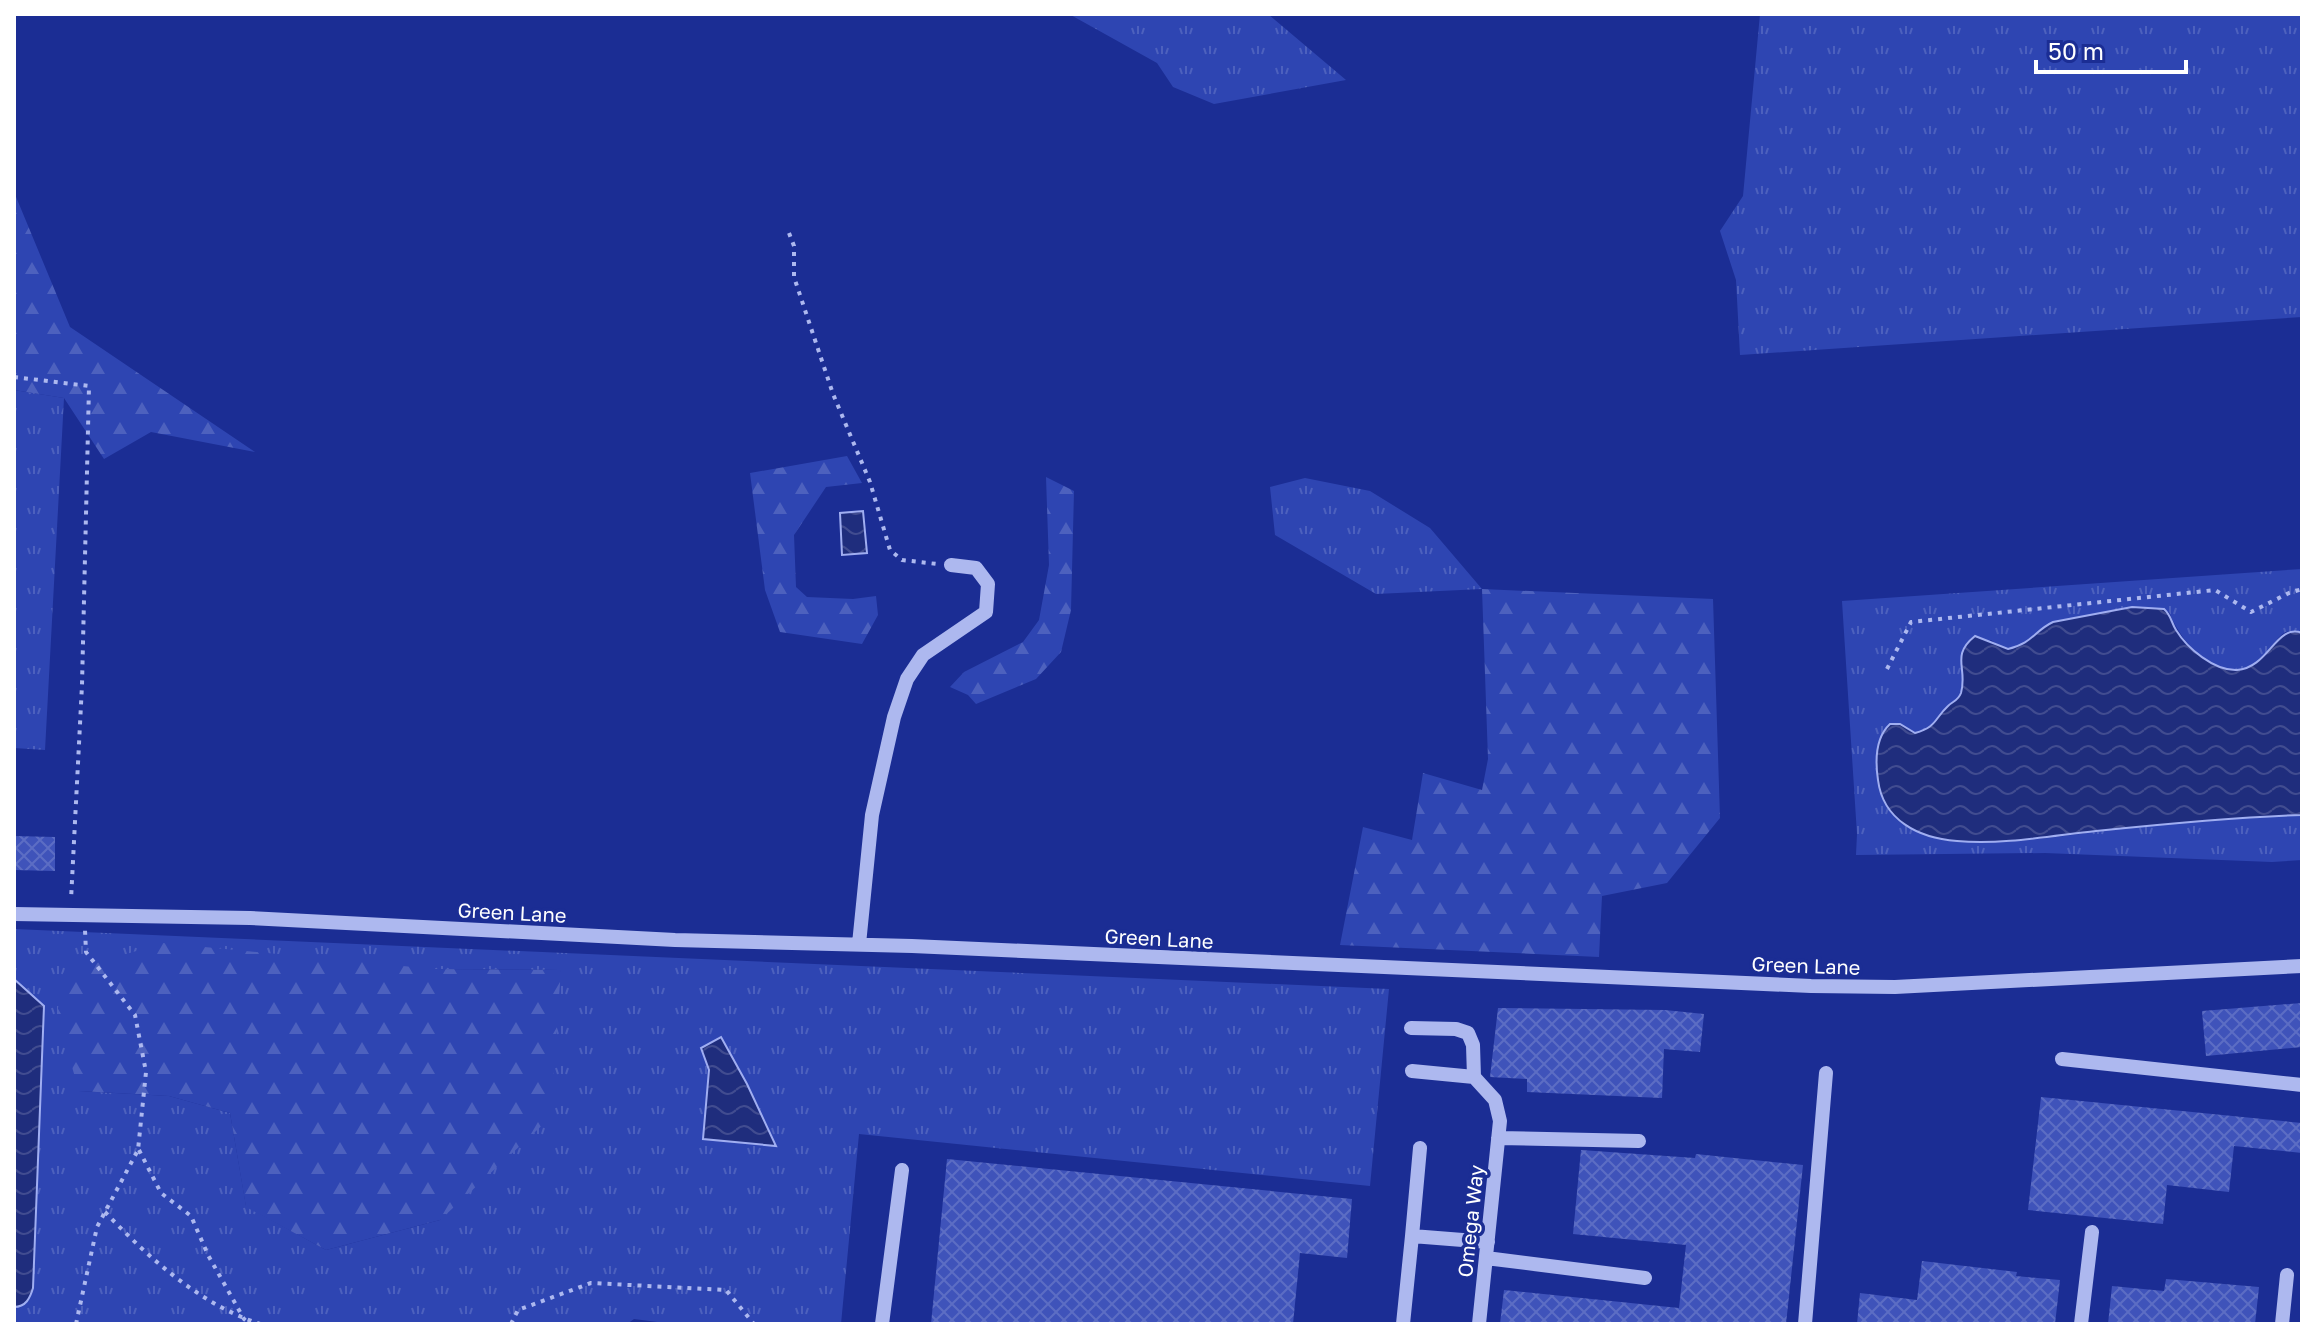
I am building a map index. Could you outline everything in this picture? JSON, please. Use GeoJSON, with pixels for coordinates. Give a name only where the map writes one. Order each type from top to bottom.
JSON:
{"type":"FeatureCollection","features":[{"type":"Feature","properties":{"kind":"street"},"geometry":{"type":"LineString","coordinates":[[859,944],[872,815],[894,717],[907,679],[923,655],[986,612],[988,584],[976,568],[951,565]]}},
{"type":"Feature","properties":{"kind":"street","name":"Green Lane"},"geometry":{"type":"LineString","coordinates":[[14,914],[250,918],[675,940],[859,944],[1811,986],[1895,987],[2302,966]]}},
{"type":"Feature","properties":{"kind":"street"},"geometry":{"type":"LineString","coordinates":[[1411,1028],[1456,1029],[1468,1033],[1473,1045],[1474,1077],[1412,1071]]}},
{"type":"Feature","properties":{"kind":"street"},"geometry":{"type":"LineString","coordinates":[[2062,1059],[2302,1085]]}},
{"type":"Feature","properties":{"kind":"street"},"geometry":{"type":"LineString","coordinates":[[1805,1324],[1826,1073]]}},
{"type":"Feature","properties":{"kind":"street","name":"Omega Way"},"geometry":{"type":"LineString","coordinates":[[1474,1077],[1495,1100],[1500,1121],[1479,1324]]}},
{"type":"Feature","properties":{"kind":"street"},"geometry":{"type":"LineString","coordinates":[[1498,1138],[1639,1141]]}},
{"type":"Feature","properties":{"kind":"street"},"geometry":{"type":"LineString","coordinates":[[1403,1324],[1420,1148]]}},
{"type":"Feature","properties":{"kind":"street"},"geometry":{"type":"LineString","coordinates":[[882,1324],[902,1170]]}},
{"type":"Feature","properties":{"kind":"street"},"geometry":{"type":"LineString","coordinates":[[2081,1324],[2092,1232]]}},
{"type":"Feature","properties":{"kind":"street"},"geometry":{"type":"LineString","coordinates":[[1412,1236],[1488,1242]]}},
{"type":"Feature","properties":{"kind":"street"},"geometry":{"type":"LineString","coordinates":[[1486,1258],[1645,1278]]}},
{"type":"Feature","properties":{"kind":"street"},"geometry":{"type":"LineString","coordinates":[[2282,1324],[2287,1275]]}},
{"type":"Feature","properties":{"kind":"path"},"geometry":{"type":"LineString","coordinates":[[789,233],[794,246],[794,277],[833,394],[870,482],[890,550],[902,560],[951,565]]}},
{"type":"Feature","properties":{"kind":"path"},"geometry":{"type":"LineString","coordinates":[[14,377],[89,386],[78,916],[86,952],[135,1015],[146,1072],[138,1150],[97,1227],[76,1324]]}},
{"type":"Feature","properties":{"kind":"path"},"geometry":{"type":"LineString","coordinates":[[1887,669],[1911,622],[2215,590],[2251,612],[2302,589]]}},
{"type":"Feature","properties":{"kind":"path"},"geometry":{"type":"LineString","coordinates":[[138,1150],[161,1193],[191,1216],[208,1255],[244,1319],[260,1324]]}},
{"type":"Feature","properties":{"kind":"path"},"geometry":{"type":"LineString","coordinates":[[105,1212],[139,1247],[198,1293],[250,1324]]}},
{"type":"Feature","properties":{"kind":"path"},"geometry":{"type":"LineString","coordinates":[[511,1324],[518,1310],[591,1283],[726,1290],[754,1324]]}},
{"type":"Feature","properties":{"kind":"green space"},"geometry":{"type":"Polygon","coordinates":[[[1069,14],[1268,14],[1346,80],[1214,104],[1173,87],[1157,63],[1069,14]]]}},
{"type":"Feature","properties":{"kind":"green space"},"geometry":{"type":"Polygon","coordinates":[[[1760,14],[2302,14],[2302,317],[1740,355],[1736,280],[1720,231],[1743,196],[1760,14]]]}},
{"type":"Feature","properties":{"kind":"green space"},"geometry":{"type":"Polygon","coordinates":[[[14,192],[70,327],[255,452],[151,432],[104,459],[64,398],[14,390],[14,192]]]}},
{"type":"Feature","properties":{"kind":"green space"},"geometry":{"type":"Polygon","coordinates":[[[14,390],[64,398],[45,750],[14,748],[14,390]]]}},
{"type":"Feature","properties":{"kind":"green space"},"geometry":{"type":"Polygon","coordinates":[[[847,456],[862,483],[826,487],[794,535],[796,587],[807,597],[853,599],[876,596],[878,615],[862,644],[780,632],[765,590],[750,473],[847,456]]]}},
{"type":"Feature","properties":{"kind":"green space"},"geometry":{"type":"Polygon","coordinates":[[[1046,477],[1074,491],[1071,610],[1061,652],[1036,679],[976,704],[968,695],[950,687],[964,672],[1023,642],[1039,620],[1049,565],[1046,477]]]}},
{"type":"Feature","properties":{"kind":"green space"},"geometry":{"type":"Polygon","coordinates":[[[1305,478],[1370,491],[1430,528],[1482,589],[1376,594],[1275,535],[1270,487],[1305,478]]]}},
{"type":"Feature","properties":{"kind":"green space"},"geometry":{"type":"Polygon","coordinates":[[[2302,569],[2302,633],[2284,633],[2254,665],[2227,669],[2214,665],[2191,647],[2169,612],[2046,625],[2031,640],[2008,649],[1991,640],[1961,653],[1962,682],[1958,698],[1923,731],[1916,733],[1900,724],[1885,729],[1877,761],[1878,782],[1890,811],[1913,829],[1945,839],[1983,842],[2023,840],[2125,828],[2302,815],[2302,860],[2272,862],[2045,853],[1856,855],[1842,601],[2302,569]]]}},
{"type":"Feature","properties":{"kind":"green space"},"geometry":{"type":"Polygon","coordinates":[[[1482,589],[1713,599],[1720,818],[1667,883],[1602,896],[1599,957],[1340,945],[1363,827],[1412,840],[1423,773],[1482,790],[1488,759],[1482,589]]]}},
{"type":"Feature","properties":{"kind":"green space"},"geometry":{"type":"Polygon","coordinates":[[[14,929],[1389,989],[1370,1186],[859,1134],[841,1324],[673,1324],[634,1319],[627,1324],[14,1324],[14,1307],[21,1307],[44,1007],[14,979],[14,929]],[[434,969],[79,1091],[169,1096],[230,1113],[246,1206],[326,1250],[440,1220],[561,970],[434,969]],[[721,1037],[709,1070],[703,1139],[776,1146],[747,1084],[721,1037]]]}},
{"type":"Feature","properties":{"kind":"green space"},"geometry":{"type":"Polygon","coordinates":[[[163,943],[434,969],[561,970],[550,1118],[440,1220],[326,1250],[246,1207],[230,1113],[169,1096],[79,1091],[57,1015],[63,973],[163,943]]]}},
{"type":"Feature","properties":{"kind":"water"},"geometry":{"type":"Polygon","coordinates":[[[863,511],[867,553],[842,555],[840,513],[863,511]]]}},
{"type":"Feature","properties":{"kind":"water"},"geometry":{"type":"Polygon","coordinates":[[[2132,607],[2164,609],[2181,637],[2194,651],[2210,663],[2228,669],[2248,667],[2285,634],[2302,633],[2302,815],[2199,821],[1991,842],[1929,836],[1895,816],[1881,794],[1878,780],[1877,757],[1881,736],[1890,724],[1900,724],[1915,733],[1927,728],[1958,698],[1963,684],[1961,656],[1975,636],[2008,649],[2023,644],[2053,622],[2132,607]]]}},
{"type":"Feature","properties":{"kind":"water"},"geometry":{"type":"Polygon","coordinates":[[[14,979],[44,1006],[33,1288],[27,1301],[14,1307],[14,979]]]}},
{"type":"Feature","properties":{"kind":"water"},"geometry":{"type":"Polygon","coordinates":[[[721,1037],[776,1146],[703,1139],[709,1070],[701,1048],[721,1037]]]}},
{"type":"Feature","properties":{"kind":"building"},"geometry":{"type":"Polygon","coordinates":[[[14,836],[55,837],[55,871],[14,870],[14,836]]]}},
{"type":"Feature","properties":{"kind":"building"},"geometry":{"type":"Polygon","coordinates":[[[2302,1003],[2302,1047],[2206,1056],[2202,1011],[2302,1003]]]}},
{"type":"Feature","properties":{"kind":"building"},"geometry":{"type":"Polygon","coordinates":[[[1498,1008],[1665,1010],[1704,1014],[1700,1052],[1664,1049],[1662,1098],[1527,1092],[1527,1079],[1490,1077],[1498,1008]]]}},
{"type":"Feature","properties":{"kind":"building"},"geometry":{"type":"Polygon","coordinates":[[[2041,1097],[2302,1123],[2302,1153],[2234,1146],[2229,1192],[2167,1185],[2163,1224],[2028,1210],[2041,1097]]]}},
{"type":"Feature","properties":{"kind":"building"},"geometry":{"type":"Polygon","coordinates":[[[1581,1150],[1695,1158],[1696,1154],[1803,1165],[1786,1324],[1500,1324],[1504,1290],[1679,1308],[1686,1245],[1573,1234],[1581,1150]]]}},
{"type":"Feature","properties":{"kind":"building"},"geometry":{"type":"Polygon","coordinates":[[[947,1159],[1352,1199],[1347,1258],[1300,1253],[1293,1324],[931,1324],[947,1159]]]}},
{"type":"Feature","properties":{"kind":"building"},"geometry":{"type":"Polygon","coordinates":[[[1922,1261],[2060,1280],[2055,1324],[1857,1324],[1860,1293],[1917,1300],[1922,1261]]]}},
{"type":"Feature","properties":{"kind":"building"},"geometry":{"type":"Polygon","coordinates":[[[2166,1279],[2259,1287],[2255,1324],[2108,1324],[2112,1286],[2164,1291],[2166,1279]]]}}]}
